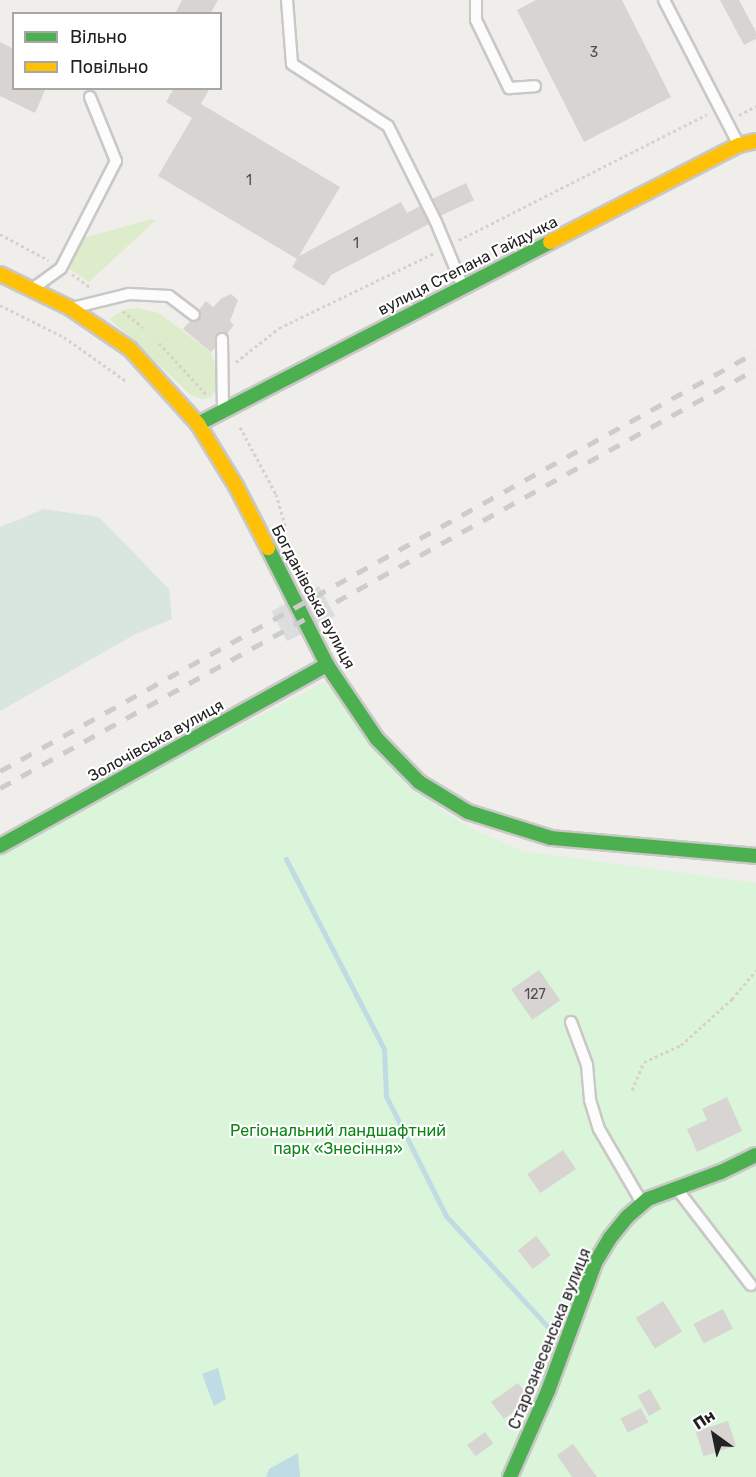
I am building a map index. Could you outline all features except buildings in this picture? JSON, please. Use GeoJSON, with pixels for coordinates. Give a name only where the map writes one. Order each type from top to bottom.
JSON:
{"type":"FeatureCollection","features":[{"type":"Feature","properties":{"kind":"street","name":"вулиця Степана Гайдучка"},"geometry":{"type":"LineString","coordinates":[[198,424],[739,145],[756,141]]}},
{"type":"Feature","properties":{"kind":"street","name":"Богданівська вулиця"},"geometry":{"type":"LineString","coordinates":[[0,274],[70,308],[130,349],[198,424],[236,486],[327,665],[377,739],[419,782],[468,812],[551,838],[756,856]]}},
{"type":"Feature","properties":{"kind":"street","name":"Золочівська вулиця"},"geometry":{"type":"LineString","coordinates":[[0,846],[327,665]]}},
{"type":"Feature","properties":{"kind":"street","name":"Старознесенська вулиця"},"geometry":{"type":"LineString","coordinates":[[510,1477],[548,1391],[595,1263],[610,1238],[642,1204],[675,1187],[721,1172],[756,1155]]}},
{"type":"Feature","properties":{"kind":"lane"},"geometry":{"type":"LineString","coordinates":[[287,0],[292,64],[388,126],[436,222],[463,287]]}},
{"type":"Feature","properties":{"kind":"lane"},"geometry":{"type":"LineString","coordinates":[[476,0],[476,20],[509,88],[535,86]]}},
{"type":"Feature","properties":{"kind":"lane"},"geometry":{"type":"LineString","coordinates":[[663,0],[739,145]]}},
{"type":"Feature","properties":{"kind":"lane"},"geometry":{"type":"LineString","coordinates":[[32,290],[61,268],[116,161],[90,97]]}},
{"type":"Feature","properties":{"kind":"lane"},"geometry":{"type":"LineString","coordinates":[[70,308],[129,294],[169,296],[194,315]]}},
{"type":"Feature","properties":{"kind":"lane"},"geometry":{"type":"LineString","coordinates":[[222,339],[225,370],[223,411]]}},
{"type":"Feature","properties":{"kind":"lane"},"geometry":{"type":"LineString","coordinates":[[571,1022],[587,1065],[590,1100],[599,1129],[642,1204]]}},
{"type":"Feature","properties":{"kind":"lane"},"geometry":{"type":"LineString","coordinates":[[675,1187],[751,1285]]}},
{"type":"Feature","properties":{"kind":"path"},"geometry":{"type":"LineString","coordinates":[[727,121],[756,106]]}},
{"type":"Feature","properties":{"kind":"path"},"geometry":{"type":"LineString","coordinates":[[225,370],[262,344],[279,328],[720,108]]}},
{"type":"Feature","properties":{"kind":"path"},"geometry":{"type":"LineString","coordinates":[[0,234],[53,263]]}},
{"type":"Feature","properties":{"kind":"path"},"geometry":{"type":"LineString","coordinates":[[70,273],[92,289]]}},
{"type":"Feature","properties":{"kind":"path"},"geometry":{"type":"LineString","coordinates":[[0,305],[64,337],[127,382]]}},
{"type":"Feature","properties":{"kind":"path"},"geometry":{"type":"LineString","coordinates":[[241,429],[276,494],[287,535]]}},
{"type":"Feature","properties":{"kind":"path"},"geometry":{"type":"LineString","coordinates":[[632,1090],[644,1062],[681,1045],[732,999],[756,970]]}},
{"type":"Feature","properties":{"kind":"green space"},"geometry":{"type":"Polygon","coordinates":[[[152,219],[155,221],[89,282],[67,267],[83,238],[152,219]]]}},
{"type":"Feature","properties":{"kind":"green space"},"geometry":{"type":"Polygon","coordinates":[[[137,308],[159,313],[211,352],[218,373],[216,390],[211,397],[202,399],[191,395],[110,319],[123,310],[137,308]]]}},
{"type":"Feature","properties":{"kind":"green space","name":"Регіональний ландшафтний парк «Знесіння»"},"geometry":{"type":"Polygon","coordinates":[[[324,682],[440,809],[474,830],[523,851],[756,883],[756,1477],[0,1477],[0,852],[324,682]]]}},
{"type":"Feature","properties":{"kind":"shaded area"},"geometry":{"type":"Polygon","coordinates":[[[44,509],[99,517],[169,589],[172,619],[134,635],[0,711],[0,527],[44,509]]]}},
{"type":"Feature","properties":{"kind":"water"},"geometry":{"type":"Polygon","coordinates":[[[218,1368],[226,1399],[214,1406],[202,1374],[218,1368]]]}},
{"type":"Feature","properties":{"kind":"water"},"geometry":{"type":"Polygon","coordinates":[[[298,1453],[300,1477],[266,1477],[269,1469],[298,1453]]]}},
{"type":"Feature","properties":{"kind":"pier"},"geometry":{"type":"Polygon","coordinates":[[[319,586],[335,616],[287,641],[271,611],[319,586]]]}},
{"type":"Feature","properties":{"kind":"waterway"},"geometry":{"type":"LineString","coordinates":[[286,859],[384,1049],[386,1096],[446,1216],[549,1328]]}},
{"type":"Feature","properties":{"kind":"railway"},"geometry":{"type":"LineString","coordinates":[[0,771],[756,352]]}},
{"type":"Feature","properties":{"kind":"railway"},"geometry":{"type":"LineString","coordinates":[[0,788],[756,369]]}},
{"type":"Feature","properties":{"kind":"traffic: fast"},"geometry":{"type":"LineString","coordinates":[[198,424],[550,242]]}},
{"type":"Feature","properties":{"kind":"traffic: fast"},"geometry":{"type":"LineString","coordinates":[[268,548],[327,665],[377,739],[419,782],[468,812],[551,838],[756,856]]}},
{"type":"Feature","properties":{"kind":"traffic: fast"},"geometry":{"type":"LineString","coordinates":[[0,846],[327,665]]}},
{"type":"Feature","properties":{"kind":"traffic: fast"},"geometry":{"type":"LineString","coordinates":[[510,1477],[548,1391],[595,1263],[610,1238],[627,1217],[648,1199],[721,1172],[756,1155]]}},
{"type":"Feature","properties":{"kind":"traffic: slow"},"geometry":{"type":"LineString","coordinates":[[550,242],[739,145],[756,141]]}},
{"type":"Feature","properties":{"kind":"traffic: slow"},"geometry":{"type":"LineString","coordinates":[[0,274],[70,308],[130,349],[198,424],[236,486],[268,548]]}}]}
